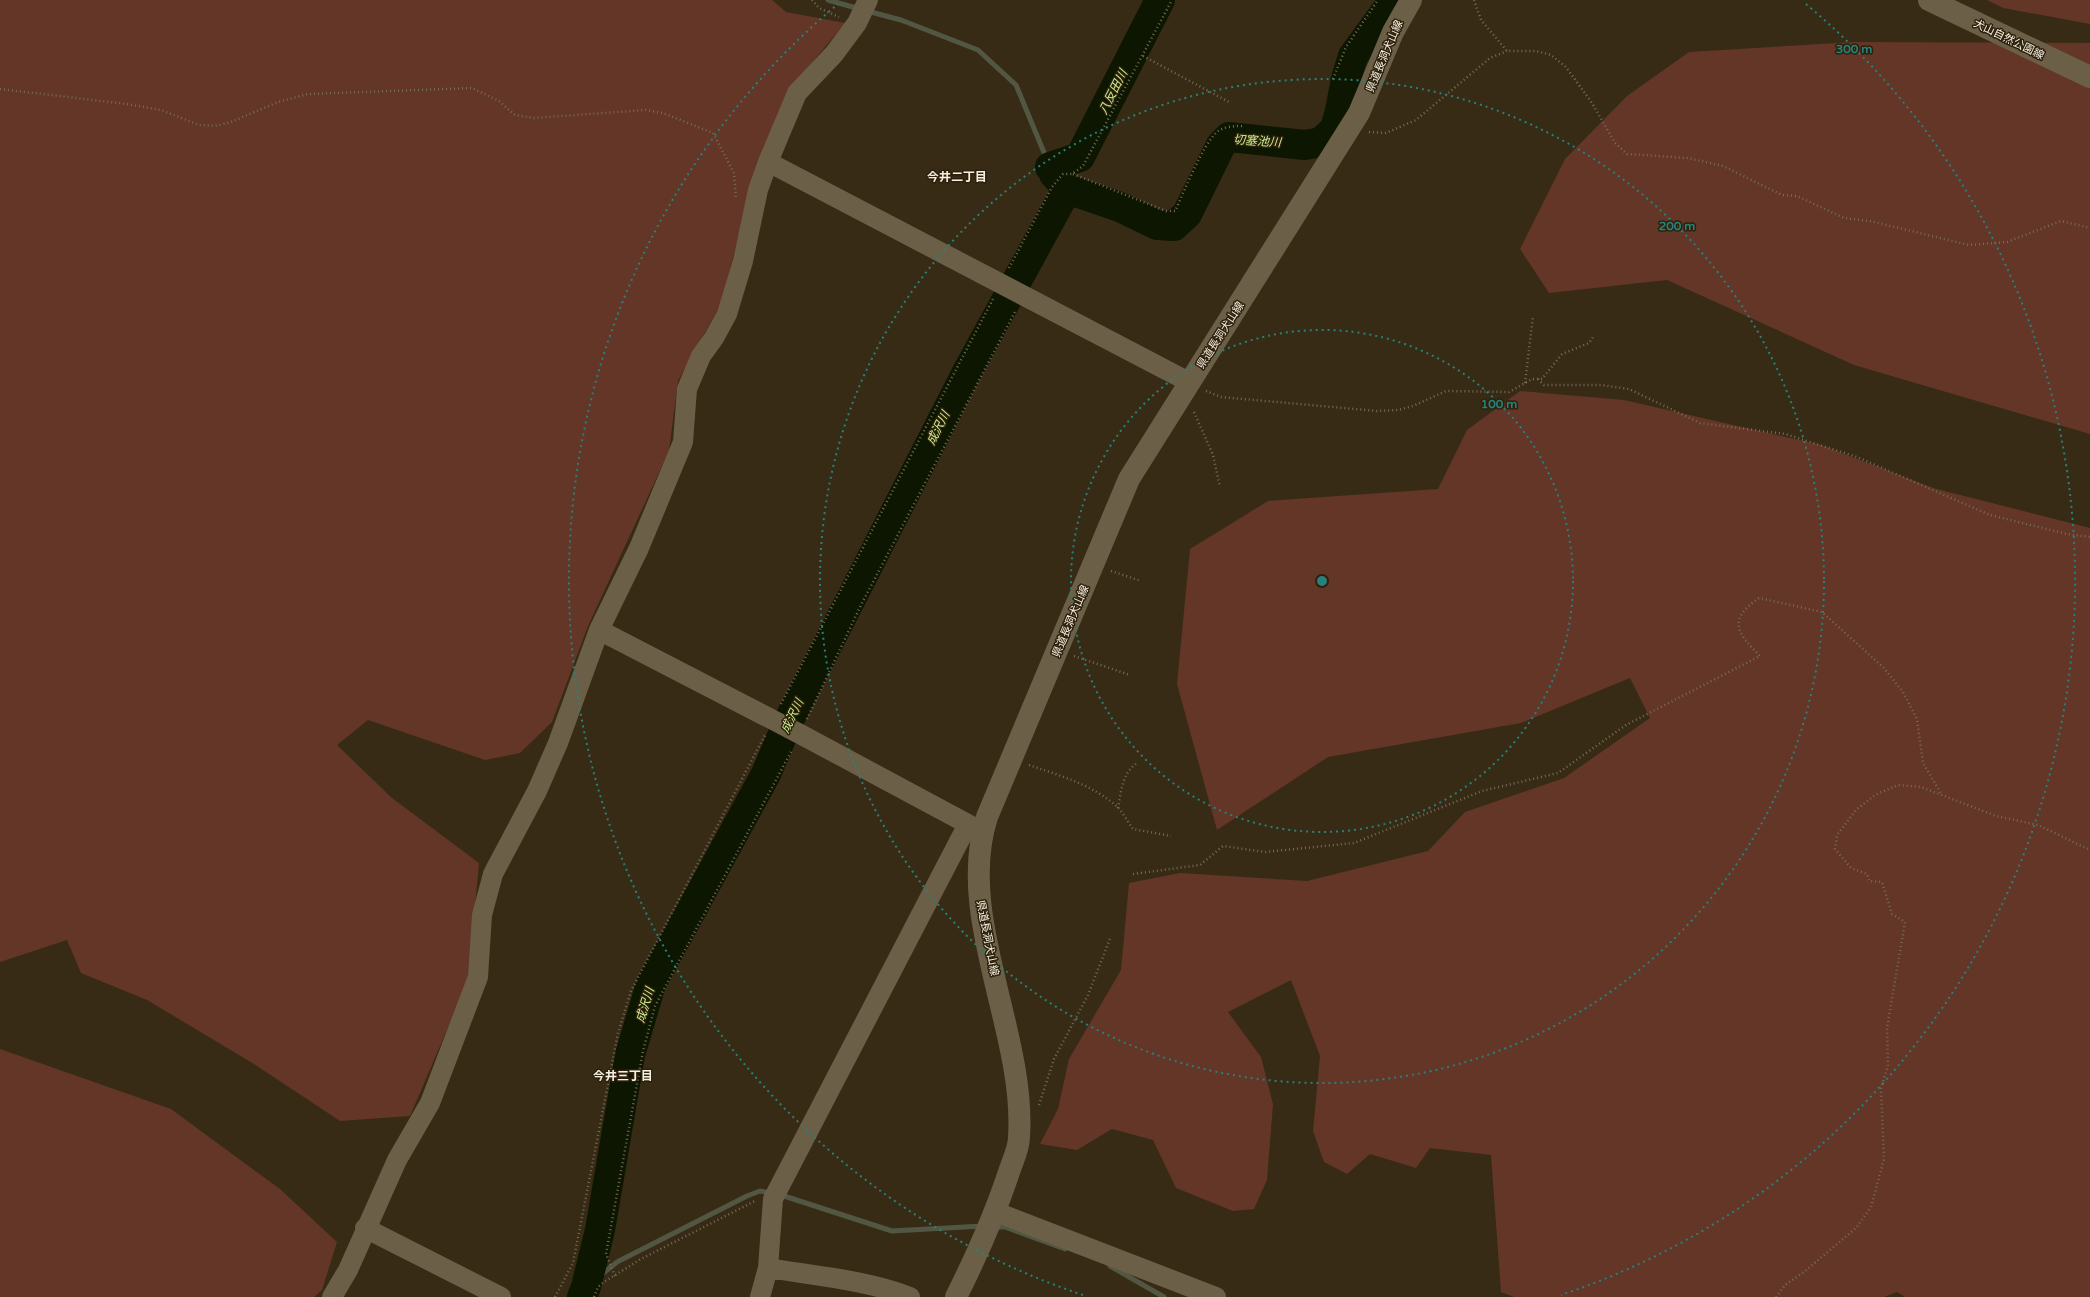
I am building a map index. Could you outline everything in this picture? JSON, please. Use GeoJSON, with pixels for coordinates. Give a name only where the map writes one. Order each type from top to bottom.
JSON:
{"type":"FeatureCollection","features":[{"type":"Feature","properties":{"kind":"main road","name":"県道長洞犬山線"},"geometry":{"type":"LineString","coordinates":[[956,1297],[996,1212],[1018,1144],[1020,1133],[1017,1092],[1010,1042],[980,899],[980,852],[975,828],[1010,759],[1129,479],[1348,132],[1363,104],[1393,32],[1411,0]]}},
{"type":"Feature","properties":{"kind":"main road","name":"犬山自然公園線"},"geometry":{"type":"LineString","coordinates":[[1929,0],[2090,77]]}},
{"type":"Feature","properties":{"kind":"street"},"geometry":{"type":"LineString","coordinates":[[332,1297],[348,1270],[365,1228],[397,1160],[430,1103],[478,977],[482,915],[493,874],[537,791],[558,743],[598,630],[639,548],[683,442],[687,389],[701,356],[714,338],[727,314],[743,261],[758,190],[768,162],[797,92],[834,54],[857,23],[867,3]]}},
{"type":"Feature","properties":{"kind":"street"},"geometry":{"type":"LineString","coordinates":[[768,162],[1017,292],[1184,390]]}},
{"type":"Feature","properties":{"kind":"street"},"geometry":{"type":"LineString","coordinates":[[598,630],[798,733],[975,828],[776,1194],[768,1268],[760,1297]]}},
{"type":"Feature","properties":{"kind":"street"},"geometry":{"type":"LineString","coordinates":[[996,1212],[1216,1297]]}},
{"type":"Feature","properties":{"kind":"street"},"geometry":{"type":"LineString","coordinates":[[365,1228],[501,1297]]}},
{"type":"Feature","properties":{"kind":"street"},"geometry":{"type":"LineString","coordinates":[[768,1268],[898,1292],[910,1297]]}},
{"type":"Feature","properties":{"kind":"path"},"geometry":{"type":"LineString","coordinates":[[812,0],[819,8],[857,23]]}},
{"type":"Feature","properties":{"kind":"path"},"geometry":{"type":"LineString","coordinates":[[1072,174],[1083,166],[1172,0]]}},
{"type":"Feature","properties":{"kind":"path"},"geometry":{"type":"LineString","coordinates":[[1333,79],[1346,47],[1378,0]]}},
{"type":"Feature","properties":{"kind":"path"},"geometry":{"type":"LineString","coordinates":[[1474,0],[1481,20],[1508,51]]}},
{"type":"Feature","properties":{"kind":"path"},"geometry":{"type":"LineString","coordinates":[[1348,132],[1386,133],[1416,120],[1490,58],[1508,51],[1536,51],[1551,55],[1566,67],[1592,103],[1615,144],[1627,154],[1688,158],[1723,166],[1782,195],[1797,196],[1844,218],[1870,222],[1969,245],[2007,242],[2061,221],[2090,228]]}},
{"type":"Feature","properties":{"kind":"path"},"geometry":{"type":"LineString","coordinates":[[1143,56],[1229,102]]}},
{"type":"Feature","properties":{"kind":"path"},"geometry":{"type":"LineString","coordinates":[[0,89],[134,105],[161,110],[199,125],[215,126],[231,122],[278,102],[308,94],[472,88],[499,101],[515,115],[534,118],[561,117],[611,111],[646,110],[663,113],[713,133],[734,173],[737,202]]}},
{"type":"Feature","properties":{"kind":"path"},"geometry":{"type":"LineString","coordinates":[[1052,187],[1063,174],[1072,174],[1166,211],[1175,211],[1201,155],[1217,131],[1232,126],[1244,126]]}},
{"type":"Feature","properties":{"kind":"path"},"geometry":{"type":"LineString","coordinates":[[615,1275],[606,1258],[640,1066],[655,1006],[798,733],[1017,292]]}},
{"type":"Feature","properties":{"kind":"path"},"geometry":{"type":"LineString","coordinates":[[1525,383],[1533,316]]}},
{"type":"Feature","properties":{"kind":"path"},"geometry":{"type":"LineString","coordinates":[[1184,390],[1221,397],[1377,411],[1398,410],[1413,406],[1446,390],[1509,392],[1525,383],[1542,378],[1562,354],[1589,343],[1592,337]]}},
{"type":"Feature","properties":{"kind":"path"},"geometry":{"type":"LineString","coordinates":[[1538,379],[1544,386],[1601,385],[1629,389],[1700,423],[1785,434],[1857,457],[1990,515],[2067,534],[2090,537]]}},
{"type":"Feature","properties":{"kind":"path"},"geometry":{"type":"LineString","coordinates":[[1184,390],[1212,455],[1220,487]]}},
{"type":"Feature","properties":{"kind":"path"},"geometry":{"type":"LineString","coordinates":[[1093,565],[1141,581]]}},
{"type":"Feature","properties":{"kind":"path"},"geometry":{"type":"LineString","coordinates":[[1133,874],[1200,865],[1223,846],[1264,852],[1354,843],[1482,791],[1558,773],[1626,725],[1760,656],[1742,638],[1738,626],[1744,608],[1759,598],[1822,612],[1883,667],[1903,692],[1917,719],[1923,762],[1942,795]]}},
{"type":"Feature","properties":{"kind":"path"},"geometry":{"type":"LineString","coordinates":[[1057,651],[1130,675]]}},
{"type":"Feature","properties":{"kind":"path"},"geometry":{"type":"LineString","coordinates":[[1010,759],[1068,778],[1099,793],[1118,808],[1133,829],[1171,836]]}},
{"type":"Feature","properties":{"kind":"path"},"geometry":{"type":"LineString","coordinates":[[1118,808],[1126,775],[1130,768],[1136,764]]}},
{"type":"Feature","properties":{"kind":"path"},"geometry":{"type":"LineString","coordinates":[[1776,1297],[1785,1285],[1804,1272],[1856,1228],[1871,1207],[1884,1158],[1881,1088],[1888,1066],[1887,1028],[1905,922],[1892,914],[1882,882],[1869,881],[1867,874],[1851,868],[1835,849],[1837,835],[1856,810],[1875,795],[1898,785],[1920,787],[1996,816],[2038,825],[2090,850]]}},
{"type":"Feature","properties":{"kind":"path"},"geometry":{"type":"LineString","coordinates":[[1037,1109],[1054,1059],[1088,995],[1111,936]]}},
{"type":"Feature","properties":{"kind":"path"},"geometry":{"type":"LineString","coordinates":[[594,1297],[598,1288],[615,1275],[641,1259],[750,1203],[776,1194]]}},
{"type":"Feature","properties":{"kind":"shaded area"},"geometry":{"type":"Polygon","coordinates":[[[0,0],[772,0],[786,12],[845,23],[791,88],[751,188],[721,304],[678,381],[669,451],[588,626],[552,722],[520,753],[485,760],[368,720],[337,745],[392,798],[479,863],[468,981],[410,1116],[340,1121],[254,1064],[147,1000],[81,973],[67,940],[0,962],[0,0]]]}},
{"type":"Feature","properties":{"kind":"shaded area"},"geometry":{"type":"Polygon","coordinates":[[[1987,0],[2090,0],[2090,24],[2003,8],[1987,0]]]}},
{"type":"Feature","properties":{"kind":"shaded area"},"geometry":{"type":"Polygon","coordinates":[[[1854,42],[2090,43],[2090,434],[1854,365],[1667,280],[1549,293],[1520,249],[1565,159],[1627,96],[1689,52],[1854,42]]]}},
{"type":"Feature","properties":{"kind":"shaded area"},"geometry":{"type":"Polygon","coordinates":[[[1520,391],[1624,400],[1821,445],[1933,488],[2090,528],[2090,1297],[1905,1297],[1897,1292],[1884,1297],[1514,1297],[1501,1292],[1491,1155],[1430,1148],[1416,1168],[1370,1154],[1347,1174],[1324,1162],[1313,1131],[1320,1056],[1291,980],[1228,1012],[1261,1057],[1273,1104],[1267,1180],[1254,1209],[1233,1211],[1176,1188],[1153,1140],[1112,1129],[1077,1150],[1040,1144],[1058,1109],[1069,1059],[1121,970],[1129,883],[1180,873],[1307,881],[1428,851],[1465,812],[1564,778],[1650,718],[1630,678],[1521,723],[1328,757],[1217,830],[1177,684],[1190,549],[1268,501],[1438,489],[1467,430],[1520,391]]]}},
{"type":"Feature","properties":{"kind":"shaded area"},"geometry":{"type":"Polygon","coordinates":[[[0,1049],[171,1109],[280,1189],[337,1242],[322,1290],[314,1297],[0,1297],[0,1049]]]}},
{"type":"Feature","properties":{"kind":"waterway"},"geometry":{"type":"LineString","coordinates":[[828,0],[860,9]]}},
{"type":"Feature","properties":{"kind":"waterway","name":"八反田川"},"geometry":{"type":"LineString","coordinates":[[1050,167],[1080,157],[1160,0]]}},
{"type":"Feature","properties":{"kind":"waterway","name":"切塞池川"},"geometry":{"type":"LineString","coordinates":[[1054,174],[1067,189],[1120,207],[1157,225],[1174,226],[1187,214],[1221,145],[1229,137],[1305,145],[1321,142],[1335,129],[1346,79],[1353,56],[1394,0]]}},
{"type":"Feature","properties":{"kind":"waterway"},"geometry":{"type":"LineString","coordinates":[[867,11],[901,20],[978,50],[1016,85],[1050,167]]}},
{"type":"Feature","properties":{"kind":"waterway","name":"成沢川"},"geometry":{"type":"LineString","coordinates":[[582,1297],[586,1287],[600,1230],[630,1055],[651,984],[766,774],[789,720],[966,374],[1067,189],[1050,167]]}},
{"type":"Feature","properties":{"kind":"waterway"},"geometry":{"type":"LineString","coordinates":[[586,1287],[617,1262],[747,1196],[760,1191],[771,1193]]}},
{"type":"Feature","properties":{"kind":"waterway"},"geometry":{"type":"LineString","coordinates":[[781,1195],[892,1231],[983,1226]]}},
{"type":"Feature","properties":{"kind":"waterway"},"geometry":{"type":"LineString","coordinates":[[995,1227],[1005,1227],[1065,1249]]}},
{"type":"Feature","properties":{"kind":"waterway"},"geometry":{"type":"LineString","coordinates":[[1110,1266],[1164,1297]]}},
{"type":"Feature","properties":{"kind":"district","name":"今井二丁目"},"geometry":{"type":"Point","coordinates":[957,177]}},
{"type":"Feature","properties":{"kind":"district","name":"今井三丁目"},"geometry":{"type":"Point","coordinates":[623,1076]}}]}
